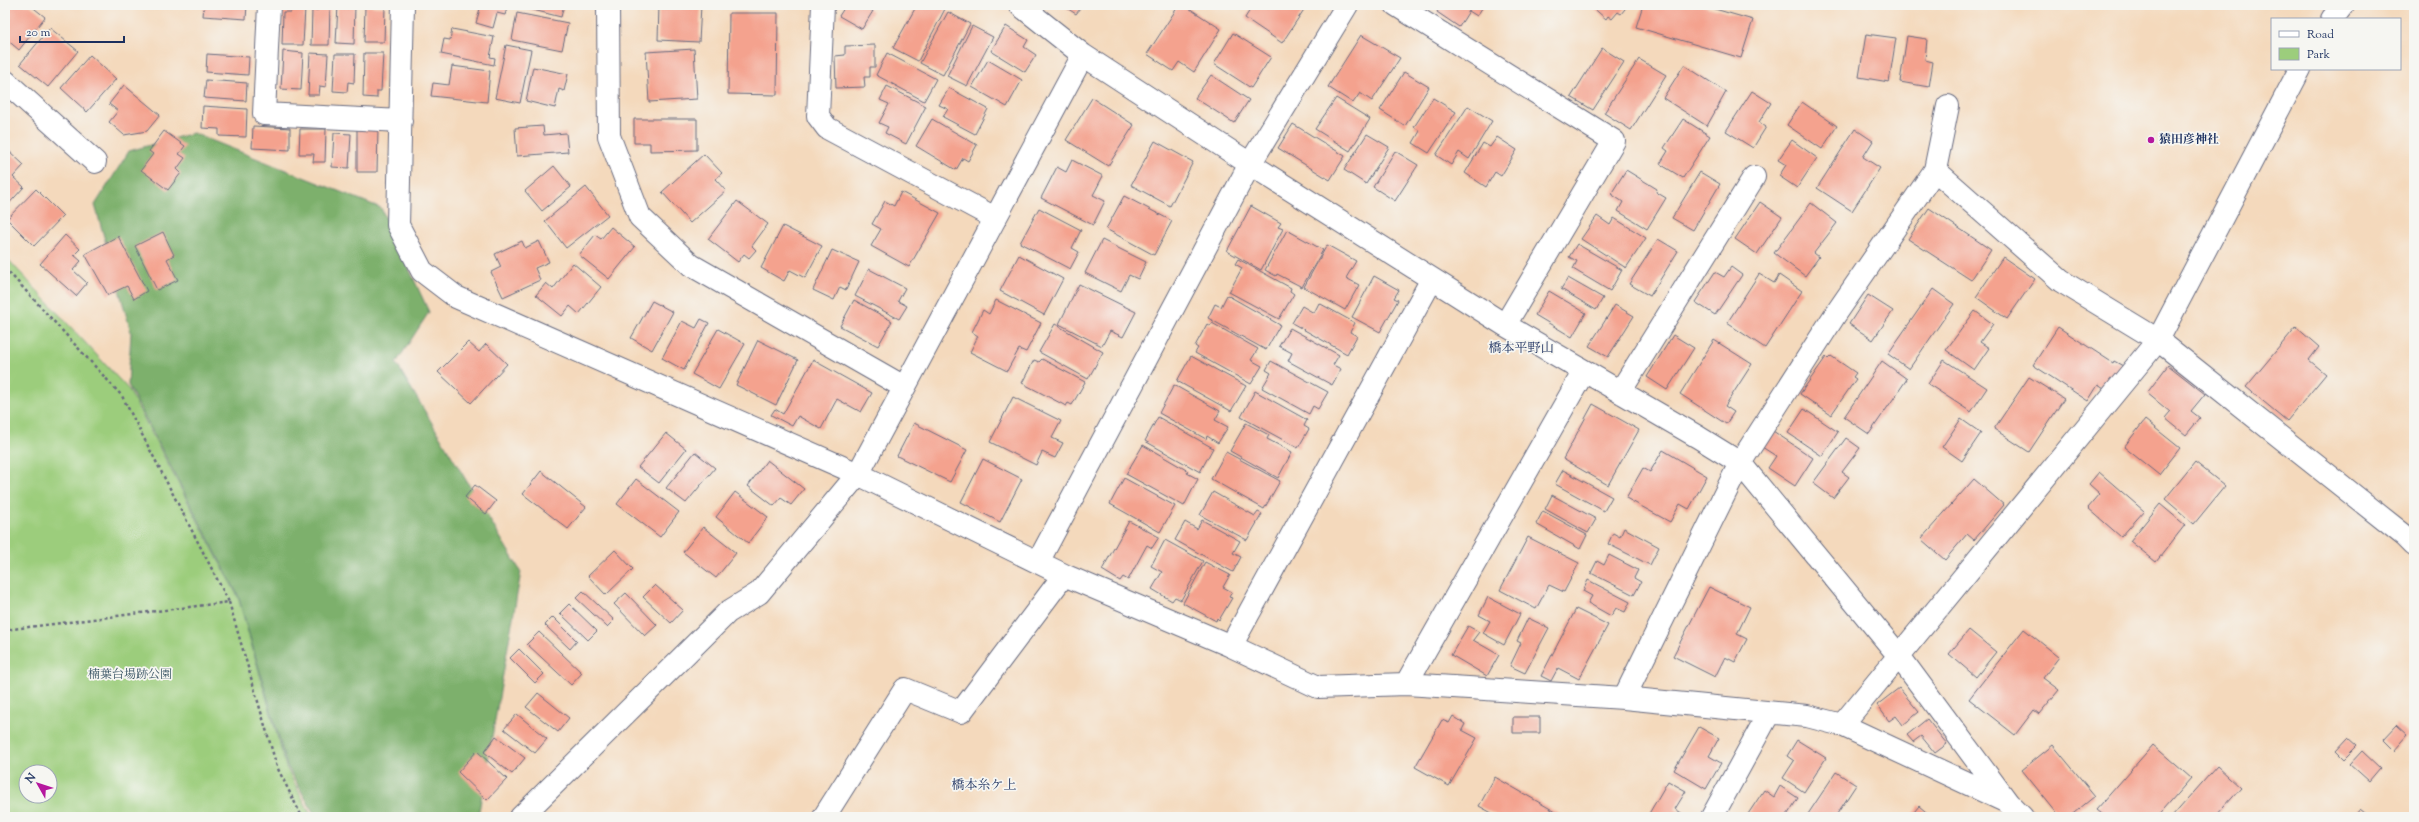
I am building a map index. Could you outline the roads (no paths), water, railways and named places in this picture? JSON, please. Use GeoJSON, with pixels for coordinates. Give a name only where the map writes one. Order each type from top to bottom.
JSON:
{"type":"FeatureCollection","features":[{"type":"Feature","properties":{"kind":"street"},"geometry":{"type":"LineString","coordinates":[[269,5],[264,114],[401,121]]}},
{"type":"Feature","properties":{"kind":"street"},"geometry":{"type":"LineString","coordinates":[[403,5],[398,225],[422,271],[456,297],[858,474],[1064,575],[1231,646],[1318,687],[1406,684],[1624,698],[1807,716],[1842,725],[2015,810]]}},
{"type":"Feature","properties":{"kind":"street"},"geometry":{"type":"LineString","coordinates":[[608,5],[609,136],[640,217],[691,265],[904,387]]}},
{"type":"Feature","properties":{"kind":"street"},"geometry":{"type":"LineString","coordinates":[[823,5],[818,116],[826,128],[995,218]]}},
{"type":"Feature","properties":{"kind":"street"},"geometry":{"type":"LineString","coordinates":[[1020,5],[1083,55],[1250,164],[1505,325],[1740,463],[1899,656],[2015,810]]}},
{"type":"Feature","properties":{"kind":"street"},"geometry":{"type":"LineString","coordinates":[[1038,562],[1250,164],[1347,5]]}},
{"type":"Feature","properties":{"kind":"street"},"geometry":{"type":"LineString","coordinates":[[1396,5],[1614,141],[1505,325]]}},
{"type":"Feature","properties":{"kind":"street"},"geometry":{"type":"LineString","coordinates":[[2333,18],[2343,5]]}},
{"type":"Feature","properties":{"kind":"street"},"geometry":{"type":"LineString","coordinates":[[522,817],[728,612],[759,593],[858,474],[1083,55]]}},
{"type":"Feature","properties":{"kind":"street"},"geometry":{"type":"LineString","coordinates":[[1842,725],[2158,340],[2299,70]]}},
{"type":"Feature","properties":{"kind":"street"},"geometry":{"type":"LineString","coordinates":[[5,81],[95,162]]}},
{"type":"Feature","properties":{"kind":"street"},"geometry":{"type":"LineString","coordinates":[[1624,698],[1740,463],[1835,315],[1936,170],[1948,106]]}},
{"type":"Feature","properties":{"kind":"street"},"geometry":{"type":"LineString","coordinates":[[1936,170],[2061,282],[2158,340],[2405,536],[2414,546]]}},
{"type":"Feature","properties":{"kind":"street"},"geometry":{"type":"LineString","coordinates":[[1620,392],[1754,177]]}},
{"type":"Feature","properties":{"kind":"street"},"geometry":{"type":"LineString","coordinates":[[1231,646],[1432,279]]}},
{"type":"Feature","properties":{"kind":"street"},"geometry":{"type":"LineString","coordinates":[[1406,684],[1584,371]]}},
{"type":"Feature","properties":{"kind":"street"},"geometry":{"type":"LineString","coordinates":[[824,817],[905,689],[961,712],[1064,575]]}},
{"type":"Feature","properties":{"kind":"street"},"geometry":{"type":"LineString","coordinates":[[1712,817],[1769,713]]}},
{"type":"Feature","properties":{"kind":"place","name":"猿田彦神社"},"geometry":{"type":"Point","coordinates":[2151,140]}},
{"type":"Feature","properties":{"kind":"district","name":"橋本平野山"},"geometry":{"type":"Point","coordinates":[1521,349]}},
{"type":"Feature","properties":{"kind":"district","name":"橋本糸ケ上"},"geometry":{"type":"Point","coordinates":[984,786]}},
{"type":"Feature","properties":{"kind":"park label","name":"楠葉台場跡公園"},"geometry":{"type":"Point","coordinates":[130,675]}}]}
